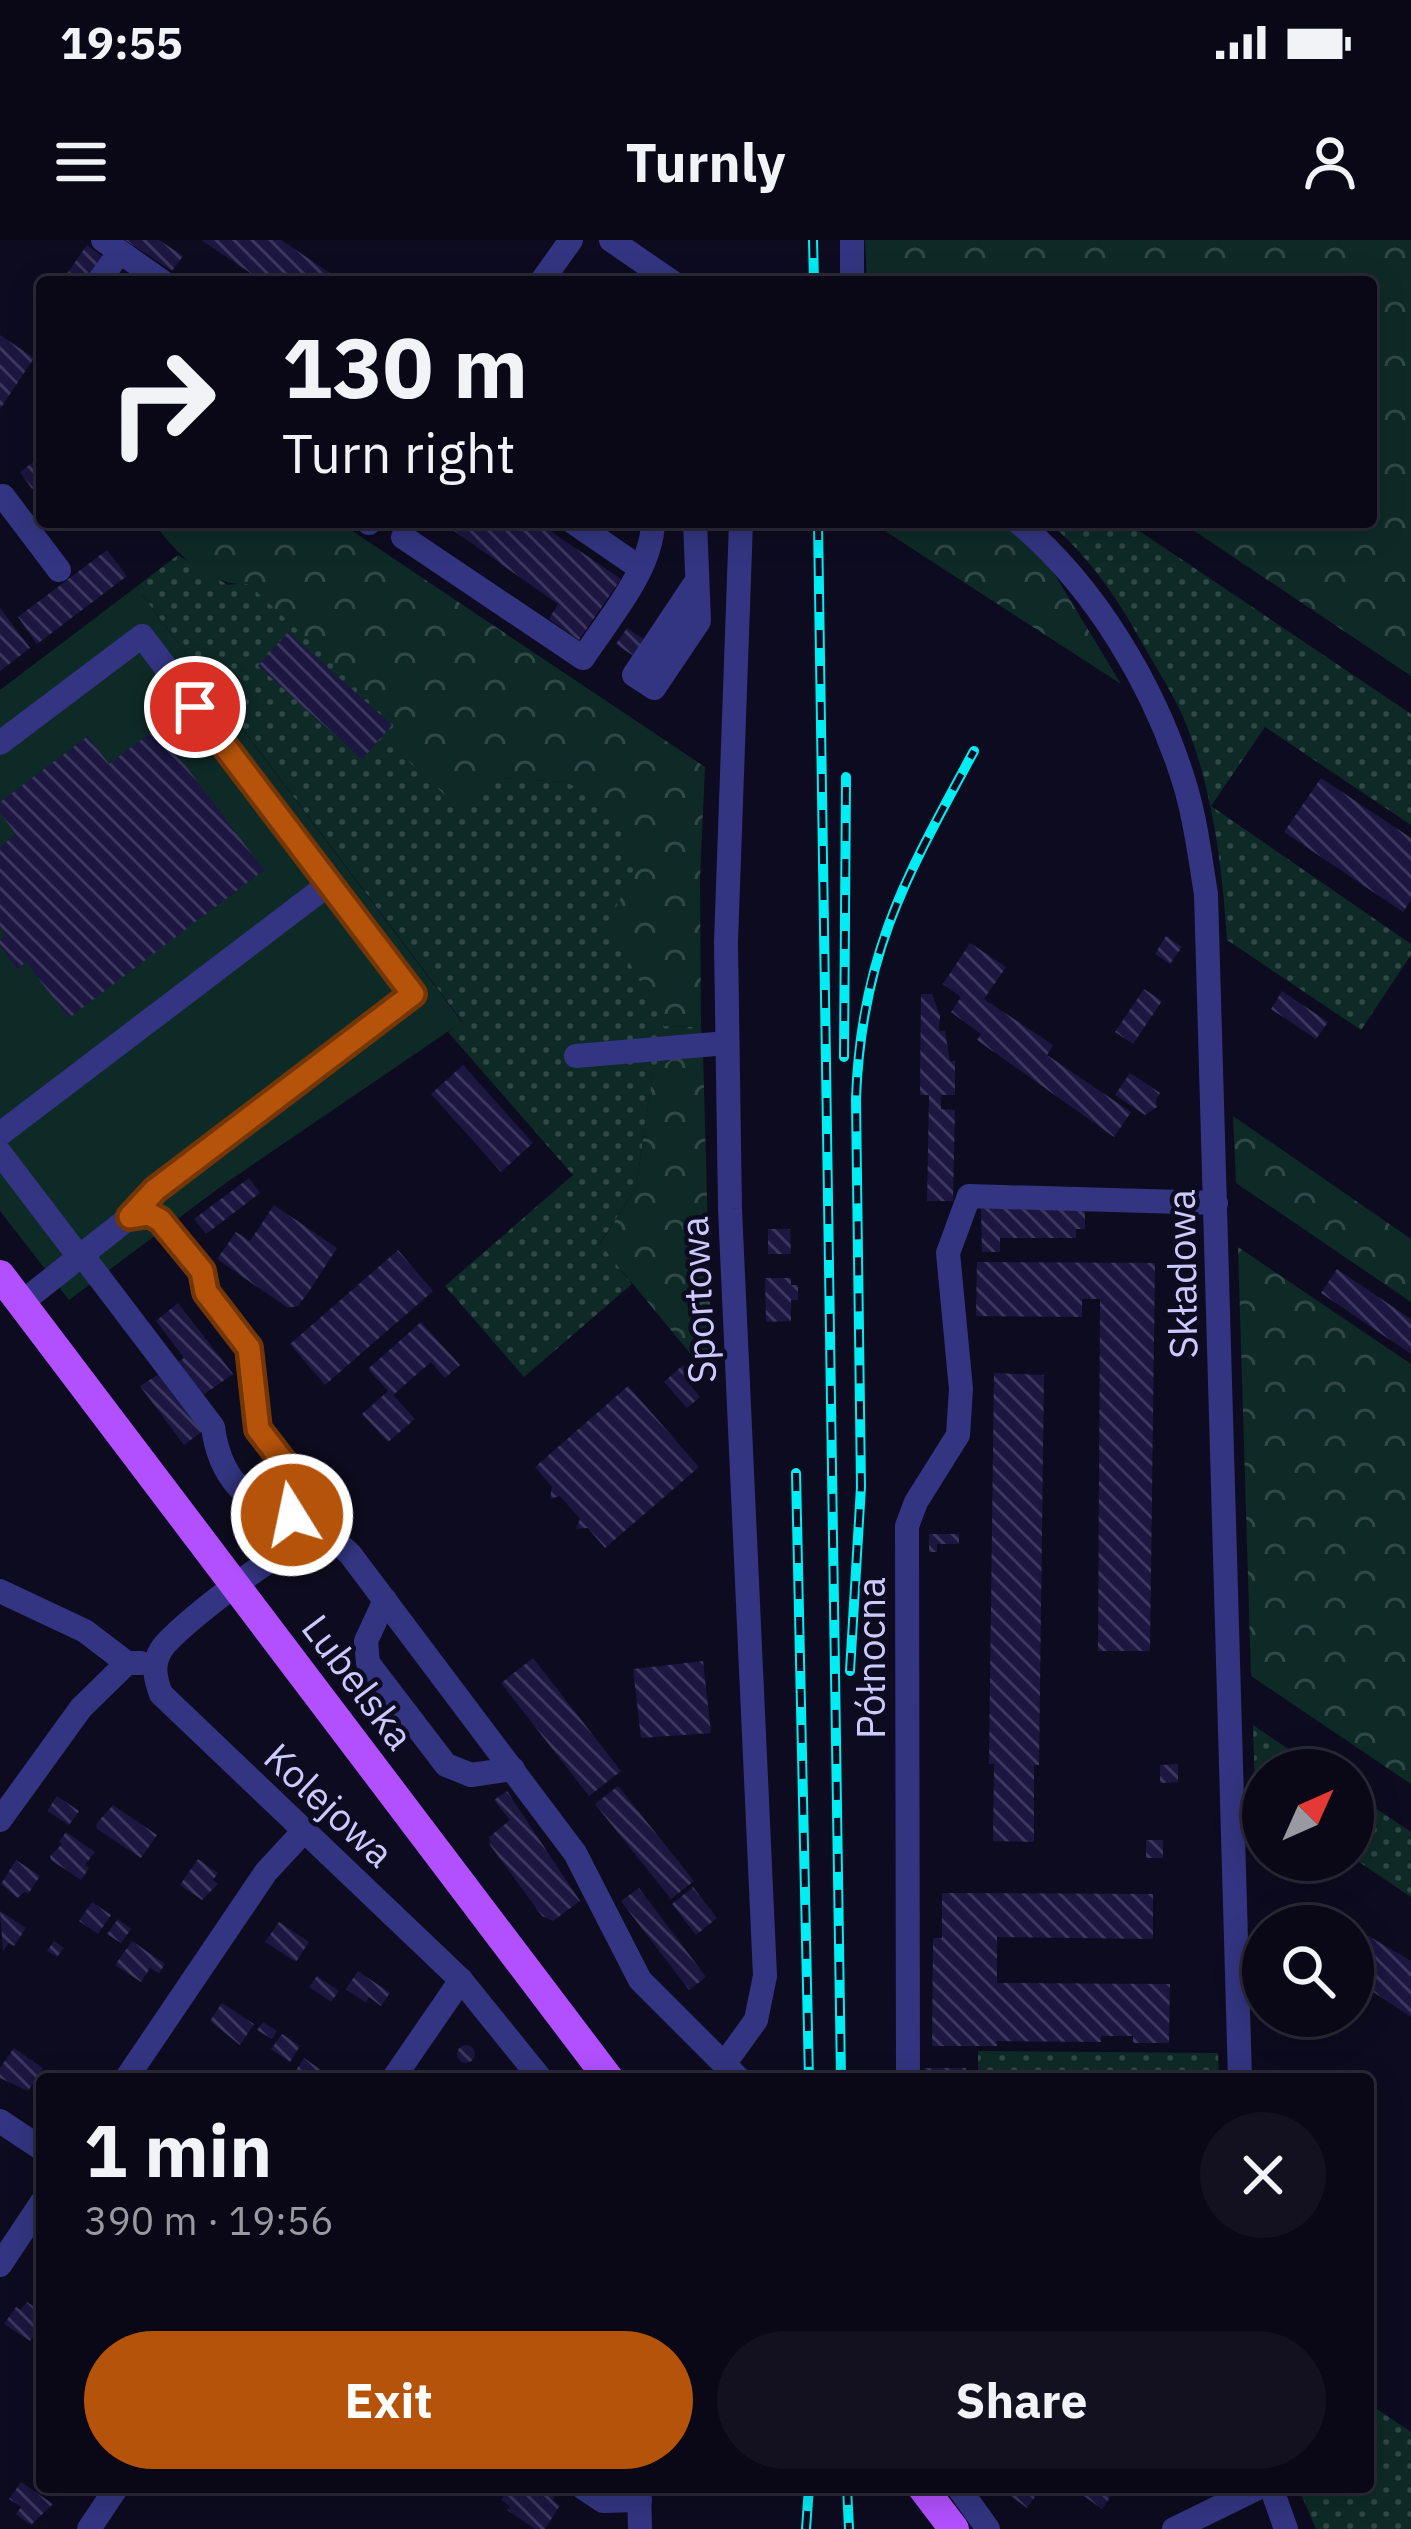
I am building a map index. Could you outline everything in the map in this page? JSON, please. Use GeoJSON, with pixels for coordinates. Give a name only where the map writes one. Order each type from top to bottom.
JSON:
{"type":"FeatureCollection","features":[{"type":"Feature","properties":{"kind":"main road","name":"Lubelska"},"geometry":{"type":"LineString","coordinates":[[0,1275],[604,2073]]}},
{"type":"Feature","properties":{"kind":"main road"},"geometry":{"type":"LineString","coordinates":[[927,2493],[954,2529]]}},
{"type":"Feature","properties":{"kind":"street"},"geometry":{"type":"LineString","coordinates":[[545,276],[571,240]]}},
{"type":"Feature","properties":{"kind":"street"},"geometry":{"type":"LineString","coordinates":[[611,240],[658,276]]}},
{"type":"Feature","properties":{"kind":"street"},"geometry":{"type":"LineString","coordinates":[[851,240],[852,276]]}},
{"type":"Feature","properties":{"kind":"street"},"geometry":{"type":"LineString","coordinates":[[100,276],[112,246],[154,276]]}},
{"type":"Feature","properties":{"kind":"street"},"geometry":{"type":"LineString","coordinates":[[0,498],[59,570]]}},
{"type":"Feature","properties":{"kind":"street"},"geometry":{"type":"LineString","coordinates":[[582,528],[640,568]]}},
{"type":"Feature","properties":{"kind":"street"},"geometry":{"type":"LineString","coordinates":[[403,537],[583,658],[640,568],[652,543],[653,528]]}},
{"type":"Feature","properties":{"kind":"street"},"geometry":{"type":"LineString","coordinates":[[695,528],[696,582]]}},
{"type":"Feature","properties":{"kind":"street","name":"Sportowa"},"geometry":{"type":"LineString","coordinates":[[732,2071],[756,2020],[765,1976],[730,1209],[727,1043],[740,528]]}},
{"type":"Feature","properties":{"kind":"street","name":"Składowa"},"geometry":{"type":"LineString","coordinates":[[1025,528],[1099,611],[1143,684],[1184,781],[1206,894],[1240,2073]]}},
{"type":"Feature","properties":{"kind":"street"},"geometry":{"type":"LineString","coordinates":[[0,743],[142,636],[413,994],[155,1190],[130,1217],[21,1304]]}},
{"type":"Feature","properties":{"kind":"street"},"geometry":{"type":"LineString","coordinates":[[0,1134],[329,884]]}},
{"type":"Feature","properties":{"kind":"street"},"geometry":{"type":"LineString","coordinates":[[576,1056],[727,1043]]}},
{"type":"Feature","properties":{"kind":"street"},"geometry":{"type":"LineString","coordinates":[[0,1153],[213,1427],[217,1456],[239,1487],[265,1510],[292,1515]]}},
{"type":"Feature","properties":{"kind":"street","name":"Północna"},"geometry":{"type":"LineString","coordinates":[[908,2073],[908,1526],[916,1502],[958,1435],[961,1389],[948,1253],[969,1196],[1216,1203]]}},
{"type":"Feature","properties":{"kind":"street"},"geometry":{"type":"LineString","coordinates":[[130,1217],[149,1214],[160,1220],[202,1271],[206,1292],[249,1348],[258,1429],[298,1481],[292,1515],[302,1540]]}},
{"type":"Feature","properties":{"kind":"street"},"geometry":{"type":"LineString","coordinates":[[0,1591],[86,1631],[127,1663],[155,1663],[169,1638],[302,1540],[333,1541],[344,1548],[575,1852],[640,1980],[732,2071]]}},
{"type":"Feature","properties":{"kind":"street"},"geometry":{"type":"LineString","coordinates":[[385,1600],[366,1641],[368,1663],[446,1765],[471,1775],[513,1769]]}},
{"type":"Feature","properties":{"kind":"street"},"geometry":{"type":"LineString","coordinates":[[0,1820],[82,1708],[127,1663]]}},
{"type":"Feature","properties":{"kind":"street","name":"Kolejowa"},"geometry":{"type":"LineString","coordinates":[[155,1663],[161,1694],[172,1707],[461,1980],[536,2073]]}},
{"type":"Feature","properties":{"kind":"street"},"geometry":{"type":"LineString","coordinates":[[130,2073],[266,1872],[304,1831]]}},
{"type":"Feature","properties":{"kind":"street"},"geometry":{"type":"LineString","coordinates":[[397,2073],[461,1980]]}},
{"type":"Feature","properties":{"kind":"street"},"geometry":{"type":"LineString","coordinates":[[0,2121],[36,2145]]}},
{"type":"Feature","properties":{"kind":"street"},"geometry":{"type":"LineString","coordinates":[[0,2265],[36,2211]]}},
{"type":"Feature","properties":{"kind":"street"},"geometry":{"type":"LineString","coordinates":[[89,2529],[113,2493]]}},
{"type":"Feature","properties":{"kind":"street"},"geometry":{"type":"LineString","coordinates":[[591,2493],[603,2501],[639,2494],[640,2529]]}},
{"type":"Feature","properties":{"kind":"street"},"geometry":{"type":"LineString","coordinates":[[962,2493],[988,2529]]}},
{"type":"Feature","properties":{"kind":"street"},"geometry":{"type":"LineString","coordinates":[[1189,2525],[1249,2493]]}},
{"type":"Feature","properties":{"kind":"street"},"geometry":{"type":"LineString","coordinates":[[1273,2493],[1286,2529]]}},
{"type":"Feature","properties":{"kind":"green space"},"geometry":{"type":"Polygon","coordinates":[[[865,240],[1411,240],[1411,676],[1190,528],[1377,528],[1377,276],[867,276],[865,240]]]}},
{"type":"Feature","properties":{"kind":"green space"},"geometry":{"type":"Polygon","coordinates":[[[158,528],[348,528],[705,767],[701,1027],[665,1026],[607,923],[635,873],[613,806],[566,782],[501,778],[458,807],[393,747],[394,719],[248,584],[219,580],[172,545],[158,528]]]}},
{"type":"Feature","properties":{"kind":"green space"},"geometry":{"type":"Polygon","coordinates":[[[1012,528],[1044,557],[1121,684],[885,531],[1012,528]]]}},
{"type":"Feature","properties":{"kind":"green space"},"geometry":{"type":"Polygon","coordinates":[[[1054,528],[1135,528],[1411,714],[1411,825],[1265,727],[1211,806],[1411,944],[1411,955],[1361,1030],[1227,940],[1214,824],[1192,739],[1131,623],[1075,547],[1054,528]]]}},
{"type":"Feature","properties":{"kind":"green space"},"geometry":{"type":"Polygon","coordinates":[[[178,555],[228,585],[248,583],[394,719],[457,806],[501,778],[566,782],[614,806],[635,873],[664,1026],[701,1027],[703,1052],[653,1072],[636,1188],[600,1243],[632,1284],[524,1377],[445,1286],[573,1175],[448,1032],[462,1021],[136,587],[178,555]]]}},
{"type":"Feature","properties":{"kind":"green space"},"geometry":{"type":"Polygon","coordinates":[[[136,587],[462,1022],[223,1185],[69,1300],[0,1211],[0,690],[136,587]]]}},
{"type":"Feature","properties":{"kind":"green space"},"geometry":{"type":"Polygon","coordinates":[[[703,1052],[712,1380],[600,1244],[636,1188],[653,1072],[677,1056],[703,1052]]]}},
{"type":"Feature","properties":{"kind":"green space"},"geometry":{"type":"Polygon","coordinates":[[[1233,1116],[1411,1239],[1411,1302],[1236,1183],[1233,1116]]]}},
{"type":"Feature","properties":{"kind":"green space"},"geometry":{"type":"Polygon","coordinates":[[[1238,1247],[1411,1364],[1411,1784],[1374,1759],[1374,1749],[1359,1749],[1251,1676],[1238,1247]]]}},
{"type":"Feature","properties":{"kind":"green space"},"geometry":{"type":"Polygon","coordinates":[[[1253,1725],[1288,1749],[1254,1749],[1253,1725]]]}},
{"type":"Feature","properties":{"kind":"green space"},"geometry":{"type":"Polygon","coordinates":[[[1374,1807],[1411,1832],[1411,1897],[1374,1872],[1374,1807]]]}},
{"type":"Feature","properties":{"kind":"green space"},"geometry":{"type":"Polygon","coordinates":[[[978,2051],[1218,2053],[1219,2073],[981,2073],[978,2051]]]}},
{"type":"Feature","properties":{"kind":"green space"},"geometry":{"type":"Polygon","coordinates":[[[1374,2407],[1411,2432],[1411,2529],[1316,2529],[1301,2493],[1374,2493],[1374,2407]]]}},
{"type":"Feature","properties":{"kind":"building"},"geometry":{"type":"Polygon","coordinates":[[[125,240],[159,240],[183,256],[172,271],[125,240]]]}},
{"type":"Feature","properties":{"kind":"building"},"geometry":{"type":"Polygon","coordinates":[[[201,240],[281,240],[330,273],[328,276],[255,276],[201,240]]]}},
{"type":"Feature","properties":{"kind":"building"},"geometry":{"type":"Polygon","coordinates":[[[87,245],[102,256],[88,276],[65,276],[87,245]]]}},
{"type":"Feature","properties":{"kind":"building"},"geometry":{"type":"Polygon","coordinates":[[[0,335],[34,358],[0,409],[0,335]]]}},
{"type":"Feature","properties":{"kind":"building"},"geometry":{"type":"Polygon","coordinates":[[[36,460],[36,486],[32,489],[20,472],[36,460]]]}},
{"type":"Feature","properties":{"kind":"building"},"geometry":{"type":"Polygon","coordinates":[[[450,528],[546,528],[621,579],[579,640],[549,619],[558,604],[450,528]]]}},
{"type":"Feature","properties":{"kind":"building"},"geometry":{"type":"Polygon","coordinates":[[[107,550],[127,576],[37,644],[18,617],[107,550]]]}},
{"type":"Feature","properties":{"kind":"building"},"geometry":{"type":"Polygon","coordinates":[[[0,608],[30,648],[0,671],[0,608]]]}},
{"type":"Feature","properties":{"kind":"building"},"geometry":{"type":"Polygon","coordinates":[[[627,628],[649,643],[638,659],[616,644],[627,628]]]}},
{"type":"Feature","properties":{"kind":"building"},"geometry":{"type":"Polygon","coordinates":[[[288,632],[392,725],[362,759],[258,666],[288,632]]]}},
{"type":"Feature","properties":{"kind":"building"},"geometry":{"type":"Polygon","coordinates":[[[157,728],[264,870],[69,1018],[26,962],[17,969],[0,946],[6,935],[0,927],[0,847],[16,834],[0,813],[0,802],[88,736],[109,764],[157,728]]]}},
{"type":"Feature","properties":{"kind":"building"},"geometry":{"type":"Polygon","coordinates":[[[1321,778],[1411,838],[1411,900],[1403,912],[1284,832],[1321,778]]]}},
{"type":"Feature","properties":{"kind":"building"},"geometry":{"type":"Polygon","coordinates":[[[1166,936],[1182,947],[1170,964],[1155,954],[1166,936]]]}},
{"type":"Feature","properties":{"kind":"building"},"geometry":{"type":"Polygon","coordinates":[[[970,943],[1006,967],[984,999],[1053,1045],[1047,1055],[1131,1112],[1114,1137],[977,1040],[981,1034],[951,1012],[961,997],[943,984],[970,943]]]}},
{"type":"Feature","properties":{"kind":"building"},"geometry":{"type":"Polygon","coordinates":[[[1144,989],[1162,1001],[1133,1044],[1115,1032],[1144,989]]]}},
{"type":"Feature","properties":{"kind":"building"},"geometry":{"type":"Polygon","coordinates":[[[1282,991],[1328,1022],[1316,1039],[1271,1009],[1282,991]]]}},
{"type":"Feature","properties":{"kind":"building"},"geometry":{"type":"Polygon","coordinates":[[[921,994],[932,994],[940,1016],[939,1031],[945,1031],[950,1061],[955,1061],[955,1095],[941,1095],[941,1109],[955,1110],[953,1201],[927,1201],[929,1095],[920,1095],[921,994]]]}},
{"type":"Feature","properties":{"kind":"building"},"geometry":{"type":"Polygon","coordinates":[[[463,1065],[533,1143],[501,1172],[431,1094],[463,1065]]]}},
{"type":"Feature","properties":{"kind":"building"},"geometry":{"type":"Polygon","coordinates":[[[1130,1073],[1160,1093],[1157,1107],[1145,1115],[1115,1095],[1130,1073]]]}},
{"type":"Feature","properties":{"kind":"building"},"geometry":{"type":"Polygon","coordinates":[[[249,1178],[260,1193],[206,1234],[194,1219],[249,1178]]]}},
{"type":"Feature","properties":{"kind":"building"},"geometry":{"type":"Polygon","coordinates":[[[274,1205],[337,1248],[298,1306],[288,1308],[217,1259],[236,1232],[250,1241],[274,1205]]]}},
{"type":"Feature","properties":{"kind":"building"},"geometry":{"type":"Polygon","coordinates":[[[981,1208],[1085,1210],[1085,1229],[1076,1229],[1076,1238],[1000,1238],[1000,1252],[982,1252],[981,1208]]]}},
{"type":"Feature","properties":{"kind":"building"},"geometry":{"type":"Polygon","coordinates":[[[768,1229],[790,1229],[791,1254],[768,1254],[768,1229]]]}},
{"type":"Feature","properties":{"kind":"building"},"geometry":{"type":"Polygon","coordinates":[[[398,1250],[433,1291],[325,1385],[290,1344],[398,1250]]]}},
{"type":"Feature","properties":{"kind":"building"},"geometry":{"type":"Polygon","coordinates":[[[977,1262],[1155,1263],[1150,1651],[1098,1651],[1100,1299],[1082,1299],[1082,1317],[976,1316],[977,1262]]]}},
{"type":"Feature","properties":{"kind":"building"},"geometry":{"type":"Polygon","coordinates":[[[1337,1269],[1411,1319],[1411,1354],[1321,1293],[1337,1269]]]}},
{"type":"Feature","properties":{"kind":"building"},"geometry":{"type":"Polygon","coordinates":[[[765,1278],[791,1278],[791,1285],[798,1285],[798,1300],[791,1300],[791,1321],[766,1322],[765,1278]]]}},
{"type":"Feature","properties":{"kind":"building"},"geometry":{"type":"Polygon","coordinates":[[[178,1303],[233,1374],[190,1404],[208,1427],[184,1445],[140,1386],[184,1358],[156,1321],[178,1303]]]}},
{"type":"Feature","properties":{"kind":"building"},"geometry":{"type":"Polygon","coordinates":[[[421,1322],[460,1365],[445,1378],[431,1362],[393,1395],[415,1419],[388,1442],[362,1414],[388,1391],[368,1369],[421,1322]]]}},
{"type":"Feature","properties":{"kind":"building"},"geometry":{"type":"Polygon","coordinates":[[[683,1365],[692,1375],[686,1380],[700,1397],[687,1408],[664,1382],[683,1365]]]}},
{"type":"Feature","properties":{"kind":"building"},"geometry":{"type":"Polygon","coordinates":[[[994,1373],[1044,1375],[1034,1842],[993,1841],[994,1764],[989,1764],[994,1373]]]}},
{"type":"Feature","properties":{"kind":"building"},"geometry":{"type":"Polygon","coordinates":[[[628,1386],[699,1467],[605,1548],[588,1528],[576,1529],[580,1519],[560,1496],[550,1499],[552,1487],[535,1467],[628,1386]]]}},
{"type":"Feature","properties":{"kind":"building"},"geometry":{"type":"Polygon","coordinates":[[[929,1534],[959,1534],[959,1544],[937,1544],[937,1552],[929,1552],[929,1534]]]}},
{"type":"Feature","properties":{"kind":"building"},"geometry":{"type":"Polygon","coordinates":[[[533,1658],[621,1771],[589,1796],[501,1683],[533,1658]]]}},
{"type":"Feature","properties":{"kind":"building"},"geometry":{"type":"Polygon","coordinates":[[[703,1661],[711,1733],[641,1738],[633,1669],[703,1661]]]}},
{"type":"Feature","properties":{"kind":"building"},"geometry":{"type":"Polygon","coordinates":[[[1178,1764],[1178,1782],[1160,1783],[1160,1765],[1178,1764]]]}},
{"type":"Feature","properties":{"kind":"building"},"geometry":{"type":"Polygon","coordinates":[[[618,1786],[694,1881],[671,1899],[595,1804],[618,1786]]]}},
{"type":"Feature","properties":{"kind":"building"},"geometry":{"type":"Polygon","coordinates":[[[507,1791],[580,1901],[553,1921],[542,1916],[490,1845],[489,1837],[510,1820],[494,1800],[507,1791]]]}},
{"type":"Feature","properties":{"kind":"building"},"geometry":{"type":"Polygon","coordinates":[[[57,1796],[79,1811],[69,1825],[47,1811],[57,1796]]]}},
{"type":"Feature","properties":{"kind":"building"},"geometry":{"type":"Polygon","coordinates":[[[113,1805],[157,1835],[141,1858],[97,1829],[96,1824],[113,1805]]]}},
{"type":"Feature","properties":{"kind":"building"},"geometry":{"type":"Polygon","coordinates":[[[66,1832],[95,1852],[81,1880],[51,1860],[66,1832]]]}},
{"type":"Feature","properties":{"kind":"building"},"geometry":{"type":"Polygon","coordinates":[[[1146,1840],[1163,1840],[1163,1858],[1146,1858],[1146,1840]]]}},
{"type":"Feature","properties":{"kind":"building"},"geometry":{"type":"Polygon","coordinates":[[[198,1859],[218,1873],[213,1880],[218,1884],[202,1900],[180,1885],[198,1859]]]}},
{"type":"Feature","properties":{"kind":"building"},"geometry":{"type":"Polygon","coordinates":[[[16,1860],[40,1876],[28,1894],[17,1898],[1,1884],[16,1860]]]}},
{"type":"Feature","properties":{"kind":"building"},"geometry":{"type":"Polygon","coordinates":[[[693,1887],[717,1918],[696,1935],[672,1904],[693,1887]]]}},
{"type":"Feature","properties":{"kind":"building"},"geometry":{"type":"Polygon","coordinates":[[[639,1888],[706,1977],[689,1990],[621,1901],[639,1888]]]}},
{"type":"Feature","properties":{"kind":"building"},"geometry":{"type":"Polygon","coordinates":[[[942,1893],[1153,1894],[1153,1939],[997,1937],[997,1983],[1170,1984],[1169,2043],[1133,2043],[1133,2036],[1101,2036],[1101,2042],[932,2046],[933,1938],[942,1938],[942,1893]]]}},
{"type":"Feature","properties":{"kind":"building"},"geometry":{"type":"Polygon","coordinates":[[[92,1902],[111,1915],[98,1934],[79,1921],[92,1902]]]}},
{"type":"Feature","properties":{"kind":"building"},"geometry":{"type":"Polygon","coordinates":[[[0,1911],[26,1928],[14,1946],[9,1943],[3,1951],[0,1911]]]}},
{"type":"Feature","properties":{"kind":"building"},"geometry":{"type":"Polygon","coordinates":[[[118,1919],[131,1929],[121,1943],[107,1934],[118,1919]]]}},
{"type":"Feature","properties":{"kind":"building"},"geometry":{"type":"Polygon","coordinates":[[[279,1922],[309,1942],[296,1962],[265,1942],[279,1922]]]}},
{"type":"Feature","properties":{"kind":"building"},"geometry":{"type":"Polygon","coordinates":[[[1374,1939],[1411,1961],[1411,2017],[1374,1993],[1374,1939]]]}},
{"type":"Feature","properties":{"kind":"building"},"geometry":{"type":"Polygon","coordinates":[[[54,1941],[64,1948],[57,1957],[47,1951],[54,1941]]]}},
{"type":"Feature","properties":{"kind":"building"},"geometry":{"type":"Polygon","coordinates":[[[132,1941],[165,1964],[159,1973],[150,1968],[141,1982],[115,1965],[132,1941]]]}},
{"type":"Feature","properties":{"kind":"building"},"geometry":{"type":"Polygon","coordinates":[[[358,1971],[390,1993],[381,2006],[369,1997],[366,2003],[346,1989],[358,1971]]]}},
{"type":"Feature","properties":{"kind":"building"},"geometry":{"type":"Polygon","coordinates":[[[317,1976],[339,1991],[331,2002],[309,1987],[317,1976]]]}},
{"type":"Feature","properties":{"kind":"building"},"geometry":{"type":"Polygon","coordinates":[[[222,2003],[254,2024],[240,2045],[210,2021],[222,2003]]]}},
{"type":"Feature","properties":{"kind":"building"},"geometry":{"type":"Polygon","coordinates":[[[263,2022],[277,2031],[272,2039],[257,2030],[263,2022]]]}},
{"type":"Feature","properties":{"kind":"building"},"geometry":{"type":"Polygon","coordinates":[[[282,2034],[300,2046],[290,2062],[271,2049],[282,2034]]]}},
{"type":"Feature","properties":{"kind":"building"},"geometry":{"type":"Polygon","coordinates":[[[466,2045],[475,2054],[466,2063],[457,2054],[466,2045]]]}},
{"type":"Feature","properties":{"kind":"building"},"geometry":{"type":"Polygon","coordinates":[[[14,2048],[43,2068],[28,2091],[0,2078],[0,2068],[14,2048]]]}},
{"type":"Feature","properties":{"kind":"building"},"geometry":{"type":"Polygon","coordinates":[[[304,2058],[325,2073],[294,2073],[304,2058]]]}},
{"type":"Feature","properties":{"kind":"building"},"geometry":{"type":"Polygon","coordinates":[[[924,2068],[966,2068],[966,2073],[924,2073],[924,2068]]]}},
{"type":"Feature","properties":{"kind":"building"},"geometry":{"type":"Polygon","coordinates":[[[27,2302],[36,2308],[36,2332],[30,2341],[4,2324],[16,2307],[21,2310],[27,2302]]]}},
{"type":"Feature","properties":{"kind":"building"},"geometry":{"type":"Polygon","coordinates":[[[21,2482],[53,2504],[31,2525],[16,2514],[21,2507],[9,2499],[21,2482]]]}},
{"type":"Feature","properties":{"kind":"building"},"geometry":{"type":"Polygon","coordinates":[[[505,2493],[556,2493],[553,2501],[560,2505],[545,2529],[535,2529],[507,2510],[510,2506],[501,2500],[505,2493]]]}},
{"type":"Feature","properties":{"kind":"building"},"geometry":{"type":"Polygon","coordinates":[[[1006,2493],[1035,2497],[1027,2508],[1006,2493]]]}},
{"type":"Feature","properties":{"kind":"building"},"geometry":{"type":"Polygon","coordinates":[[[1079,2493],[1113,2493],[1102,2509],[1079,2493]]]}},
{"type":"Feature","properties":{"kind":"railway"},"geometry":{"type":"LineString","coordinates":[[813,240],[814,276]]}},
{"type":"Feature","properties":{"kind":"railway"},"geometry":{"type":"LineString","coordinates":[[818,528],[841,2073]]}},
{"type":"Feature","properties":{"kind":"railway"},"geometry":{"type":"LineString","coordinates":[[850,1671],[861,1487],[856,1099],[860,1047],[867,1000],[892,917],[974,751]]}},
{"type":"Feature","properties":{"kind":"railway"},"geometry":{"type":"LineString","coordinates":[[844,1057],[846,777]]}},
{"type":"Feature","properties":{"kind":"railway"},"geometry":{"type":"LineString","coordinates":[[796,1473],[809,2073]]}},
{"type":"Feature","properties":{"kind":"railway"},"geometry":{"type":"LineString","coordinates":[[806,2529],[809,2493]]}},
{"type":"Feature","properties":{"kind":"railway"},"geometry":{"type":"LineString","coordinates":[[847,2493],[849,2529]]}},
{"type":"Feature","properties":{"kind":"route"},"geometry":{"type":"LineString","coordinates":[[195,707],[413,994],[155,1190],[130,1217],[149,1214],[160,1220],[202,1271],[206,1292],[249,1348],[258,1429],[298,1481],[292,1515]]}}]}
